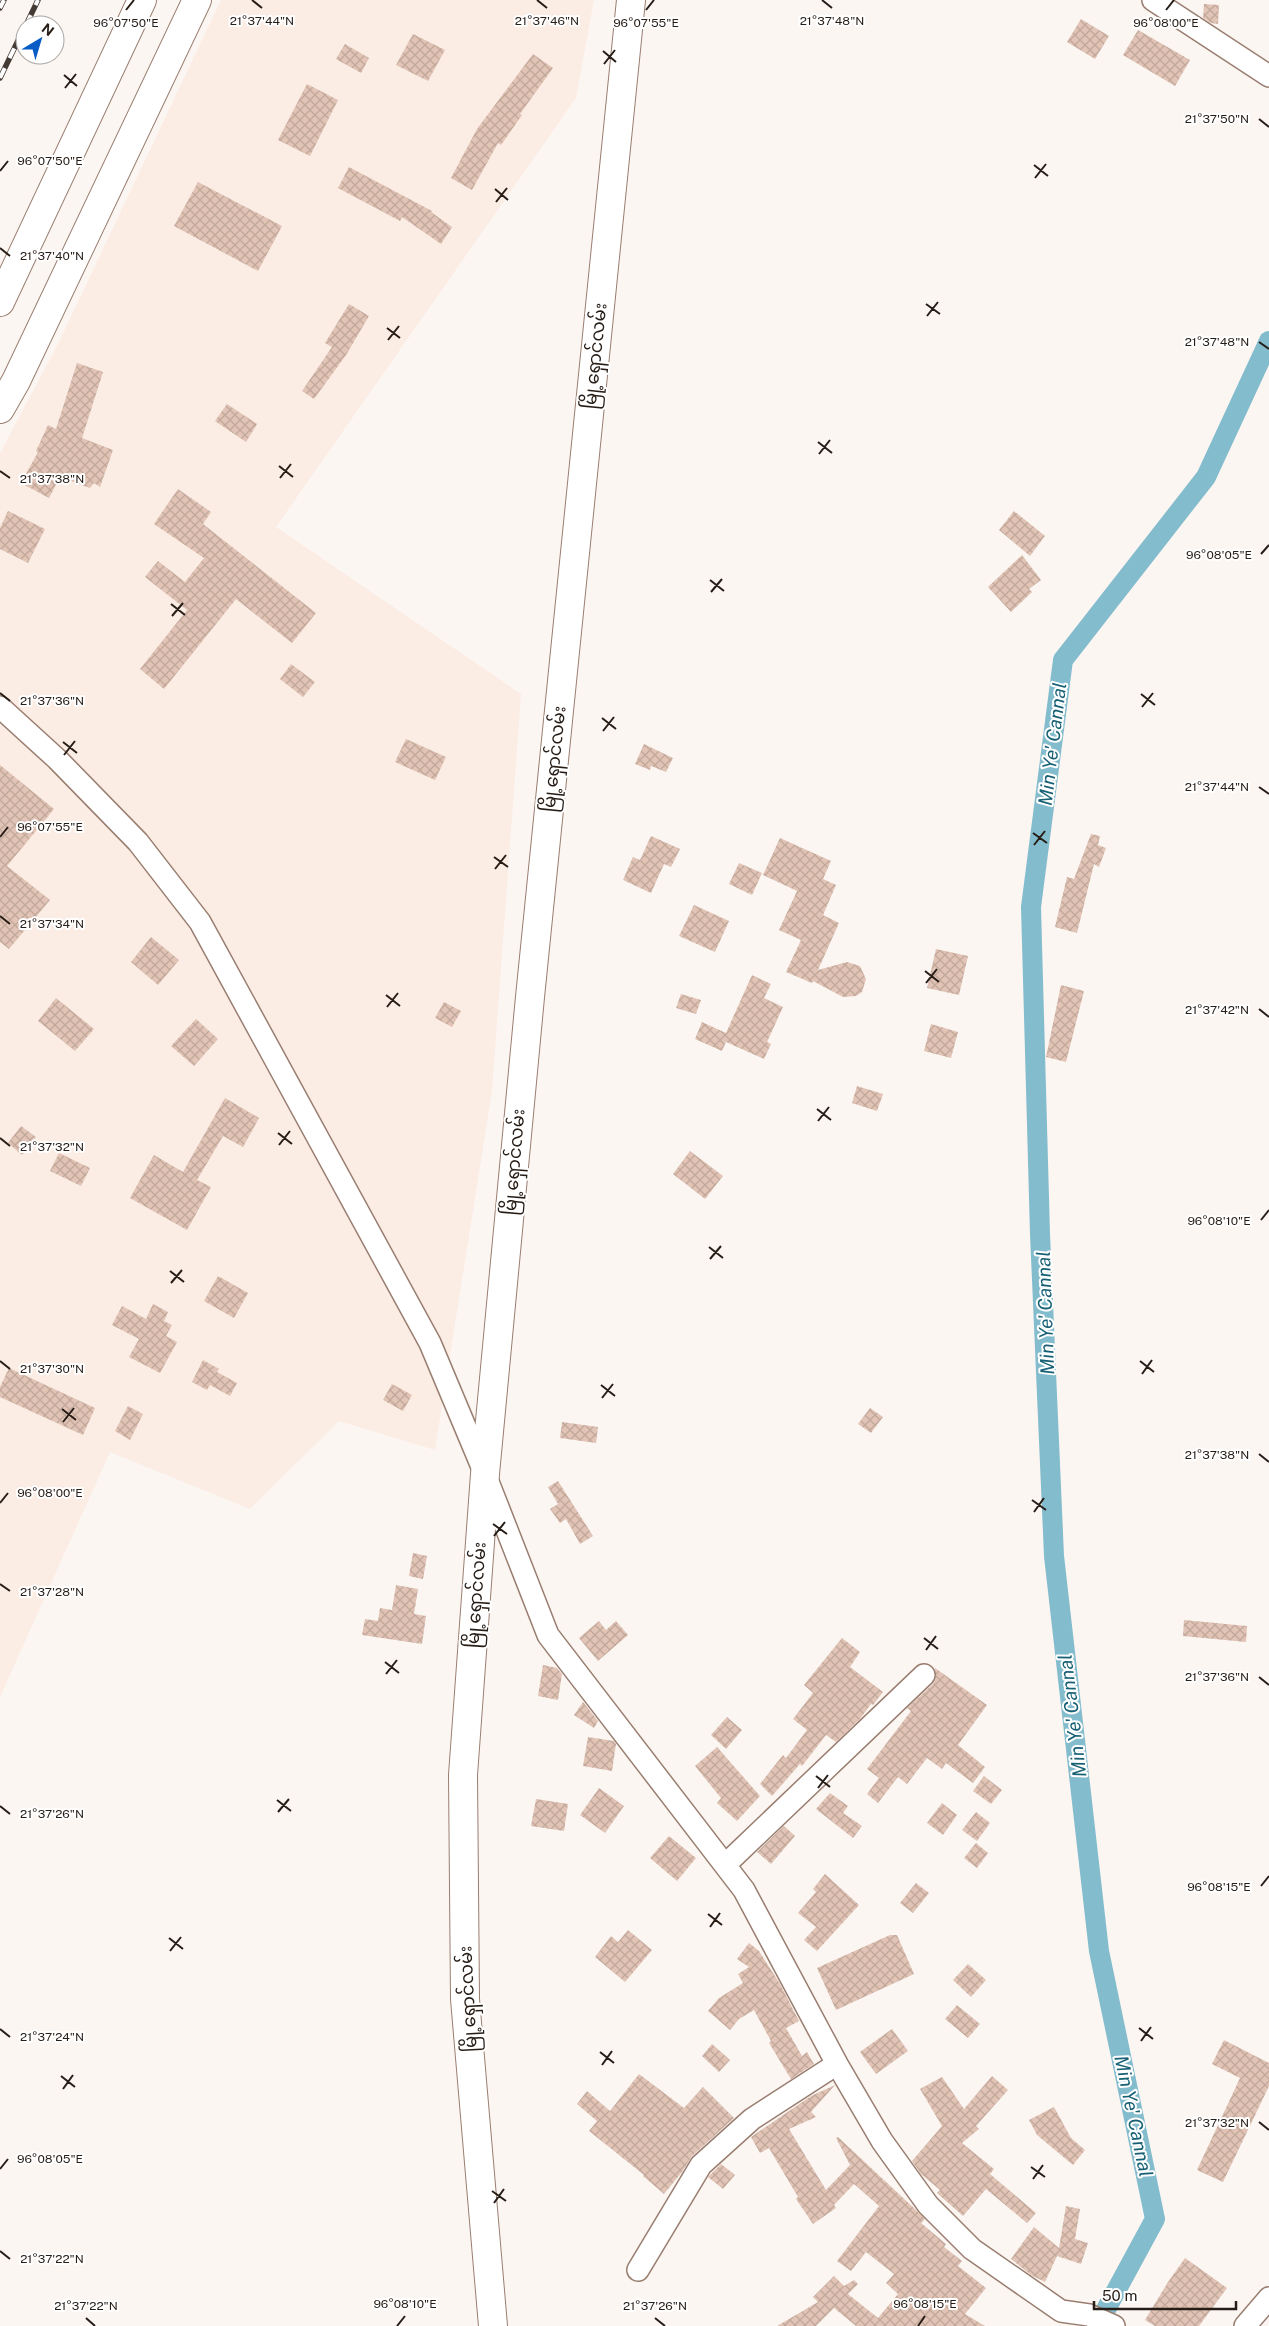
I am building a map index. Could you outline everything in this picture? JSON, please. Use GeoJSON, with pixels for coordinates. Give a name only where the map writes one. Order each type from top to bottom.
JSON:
{"type":"FeatureCollection","features":[{"type":"Feature","properties":{"kind":"main road"},"geometry":{"type":"LineString","coordinates":[[0,302],[142,0]]}},
{"type":"Feature","properties":{"kind":"main road"},"geometry":{"type":"LineString","coordinates":[[0,409],[16,381],[197,0]]}},
{"type":"Feature","properties":{"kind":"main road","name":"မြို့ရှောင်လမ်း"},"geometry":{"type":"LineString","coordinates":[[493,2326],[465,1999],[463,1775],[485,1474],[530,997],[630,0]]}},
{"type":"Feature","properties":{"kind":"street"},"geometry":{"type":"LineString","coordinates":[[1153,0],[1269,76]]}},
{"type":"Feature","properties":{"kind":"street"},"geometry":{"type":"LineString","coordinates":[[0,707],[56,758],[138,842],[200,922],[430,1342],[485,1474],[548,1635],[744,1890],[798,1987],[837,2064],[882,2141],[928,2205],[972,2250],[1061,2311],[1089,2315],[1114,2326]]}},
{"type":"Feature","properties":{"kind":"street"},"geometry":{"type":"LineString","coordinates":[[725,1865],[924,1675]]}},
{"type":"Feature","properties":{"kind":"street"},"geometry":{"type":"LineString","coordinates":[[638,2270],[701,2165],[752,2119],[837,2064]]}},
{"type":"Feature","properties":{"kind":"street"},"geometry":{"type":"LineString","coordinates":[[1245,2326],[1269,2298]]}},
{"type":"Feature","properties":{"kind":"shaded area"},"geometry":{"type":"Polygon","coordinates":[[[221,0],[594,0],[576,98],[276,527],[521,694],[492,1091],[435,1450],[339,1421],[250,1509],[110,1452],[0,1697],[0,453],[57,346],[221,0]]]}},
{"type":"Feature","properties":{"kind":"building"},"geometry":{"type":"Polygon","coordinates":[[[1204,4],[1219,5],[1218,24],[1211,23],[1203,18],[1204,4]]]}},
{"type":"Feature","properties":{"kind":"building"},"geometry":{"type":"Polygon","coordinates":[[[1081,19],[1109,36],[1095,59],[1067,42],[1081,19]]]}},
{"type":"Feature","properties":{"kind":"building"},"geometry":{"type":"Polygon","coordinates":[[[1138,30],[1190,60],[1175,86],[1123,55],[1138,30]]]}},
{"type":"Feature","properties":{"kind":"building"},"geometry":{"type":"Polygon","coordinates":[[[413,34],[445,50],[428,81],[396,65],[413,34]]]}},
{"type":"Feature","properties":{"kind":"building"},"geometry":{"type":"Polygon","coordinates":[[[345,44],[369,58],[361,73],[336,59],[345,44]]]}},
{"type":"Feature","properties":{"kind":"building"},"geometry":{"type":"Polygon","coordinates":[[[533,54],[553,68],[520,114],[522,115],[501,145],[498,143],[472,190],[451,178],[477,129],[533,54]]]}},
{"type":"Feature","properties":{"kind":"building"},"geometry":{"type":"Polygon","coordinates":[[[307,84],[338,100],[310,156],[278,140],[307,84]]]}},
{"type":"Feature","properties":{"kind":"building"},"geometry":{"type":"Polygon","coordinates":[[[349,167],[432,211],[452,227],[441,244],[402,217],[400,221],[338,188],[349,167]]]}},
{"type":"Feature","properties":{"kind":"building"},"geometry":{"type":"Polygon","coordinates":[[[198,182],[282,226],[258,271],[174,226],[198,182]]]}},
{"type":"Feature","properties":{"kind":"building"},"geometry":{"type":"Polygon","coordinates":[[[349,304],[369,316],[346,355],[314,399],[302,391],[332,347],[325,343],[349,304]]]}},
{"type":"Feature","properties":{"kind":"building"},"geometry":{"type":"Polygon","coordinates":[[[77,363],[103,372],[82,438],[113,450],[100,487],[94,483],[90,488],[60,477],[49,498],[21,483],[38,452],[36,451],[48,425],[56,429],[77,363]]]}},
{"type":"Feature","properties":{"kind":"building"},"geometry":{"type":"Polygon","coordinates":[[[227,404],[257,424],[246,442],[215,421],[227,404]]]}},
{"type":"Feature","properties":{"kind":"building"},"geometry":{"type":"Polygon","coordinates":[[[178,489],[211,512],[203,524],[316,613],[292,643],[236,599],[164,689],[140,669],[187,610],[145,577],[158,561],[185,582],[204,558],[154,524],[178,489]]]}},
{"type":"Feature","properties":{"kind":"building"},"geometry":{"type":"Polygon","coordinates":[[[8,511],[45,529],[28,563],[0,549],[0,528],[8,511]]]}},
{"type":"Feature","properties":{"kind":"building"},"geometry":{"type":"Polygon","coordinates":[[[1014,511],[1045,536],[1030,556],[999,530],[1014,511]]]}},
{"type":"Feature","properties":{"kind":"building"},"geometry":{"type":"Polygon","coordinates":[[[1022,555],[1041,580],[1029,589],[1032,592],[1011,612],[988,587],[1022,555]]]}},
{"type":"Feature","properties":{"kind":"building"},"geometry":{"type":"Polygon","coordinates":[[[291,664],[315,682],[303,697],[280,679],[291,664]]]}},
{"type":"Feature","properties":{"kind":"building"},"geometry":{"type":"Polygon","coordinates":[[[406,739],[446,757],[435,780],[395,762],[406,739]]]}},
{"type":"Feature","properties":{"kind":"building"},"geometry":{"type":"Polygon","coordinates":[[[644,744],[673,758],[666,772],[651,766],[650,770],[635,764],[644,744]]]}},
{"type":"Feature","properties":{"kind":"building"},"geometry":{"type":"Polygon","coordinates":[[[0,765],[54,809],[7,866],[50,900],[9,949],[0,942],[0,765]]]}},
{"type":"Feature","properties":{"kind":"building"},"geometry":{"type":"Polygon","coordinates":[[[1091,834],[1100,836],[1098,845],[1106,848],[1099,867],[1094,864],[1077,933],[1055,927],[1067,877],[1074,879],[1091,834]]]}},
{"type":"Feature","properties":{"kind":"building"},"geometry":{"type":"Polygon","coordinates":[[[651,836],[680,849],[671,867],[664,864],[651,893],[623,880],[633,857],[640,860],[651,836]]]}},
{"type":"Feature","properties":{"kind":"building"},"geometry":{"type":"Polygon","coordinates":[[[780,838],[831,861],[823,879],[836,885],[823,915],[839,923],[818,970],[847,962],[860,966],[866,979],[862,992],[856,996],[843,997],[813,981],[812,983],[786,972],[801,940],[779,930],[797,891],[763,875],[780,838]]]}},
{"type":"Feature","properties":{"kind":"building"},"geometry":{"type":"Polygon","coordinates":[[[739,863],[762,873],[752,895],[729,884],[739,863]]]}},
{"type":"Feature","properties":{"kind":"building"},"geometry":{"type":"Polygon","coordinates":[[[694,905],[729,921],[715,952],[679,936],[694,905]]]}},
{"type":"Feature","properties":{"kind":"building"},"geometry":{"type":"Polygon","coordinates":[[[151,937],[179,960],[158,985],[131,962],[151,937]]]}},
{"type":"Feature","properties":{"kind":"building"},"geometry":{"type":"Polygon","coordinates":[[[936,949],[968,956],[959,995],[927,988],[936,949]]]}},
{"type":"Feature","properties":{"kind":"building"},"geometry":{"type":"Polygon","coordinates":[[[752,975],[771,984],[764,998],[783,1007],[767,1042],[771,1044],[764,1059],[726,1042],[722,1051],[695,1039],[702,1022],[726,1033],[752,975]]]}},
{"type":"Feature","properties":{"kind":"building"},"geometry":{"type":"Polygon","coordinates":[[[1061,985],[1084,991],[1066,1062],[1046,1057],[1061,985]]]}},
{"type":"Feature","properties":{"kind":"building"},"geometry":{"type":"Polygon","coordinates":[[[681,994],[701,1000],[696,1014],[676,1008],[681,994]]]}},
{"type":"Feature","properties":{"kind":"building"},"geometry":{"type":"Polygon","coordinates":[[[56,998],[94,1029],[75,1051],[38,1021],[56,998]]]}},
{"type":"Feature","properties":{"kind":"building"},"geometry":{"type":"Polygon","coordinates":[[[444,1002],[461,1011],[452,1027],[435,1018],[444,1002]]]}},
{"type":"Feature","properties":{"kind":"building"},"geometry":{"type":"Polygon","coordinates":[[[196,1019],[218,1039],[194,1066],[171,1046],[196,1019]]]}},
{"type":"Feature","properties":{"kind":"building"},"geometry":{"type":"Polygon","coordinates":[[[931,1024],[958,1032],[951,1058],[924,1051],[931,1024]]]}},
{"type":"Feature","properties":{"kind":"building"},"geometry":{"type":"Polygon","coordinates":[[[857,1086],[883,1094],[877,1111],[852,1103],[857,1086]]]}},
{"type":"Feature","properties":{"kind":"building"},"geometry":{"type":"Polygon","coordinates":[[[225,1098],[259,1118],[243,1147],[223,1136],[197,1180],[211,1187],[187,1230],[130,1198],[154,1155],[183,1172],[225,1098]]]}},
{"type":"Feature","properties":{"kind":"building"},"geometry":{"type":"Polygon","coordinates":[[[21,1126],[36,1137],[22,1155],[8,1143],[21,1126]]]}},
{"type":"Feature","properties":{"kind":"building"},"geometry":{"type":"Polygon","coordinates":[[[690,1151],[723,1176],[705,1199],[673,1174],[690,1151]]]}},
{"type":"Feature","properties":{"kind":"building"},"geometry":{"type":"Polygon","coordinates":[[[59,1153],[90,1168],[81,1186],[50,1171],[59,1153]]]}},
{"type":"Feature","properties":{"kind":"building"},"geometry":{"type":"Polygon","coordinates":[[[218,1276],[248,1293],[234,1318],[204,1301],[218,1276]]]}},
{"type":"Feature","properties":{"kind":"building"},"geometry":{"type":"Polygon","coordinates":[[[153,1304],[168,1312],[164,1321],[172,1325],[166,1336],[177,1342],[160,1373],[129,1357],[139,1339],[112,1325],[122,1306],[146,1319],[153,1304]]]}},
{"type":"Feature","properties":{"kind":"building"},"geometry":{"type":"Polygon","coordinates":[[[203,1360],[219,1369],[217,1372],[237,1383],[230,1396],[210,1385],[207,1390],[192,1382],[203,1360]]]}},
{"type":"Feature","properties":{"kind":"building"},"geometry":{"type":"Polygon","coordinates":[[[9,1368],[95,1408],[83,1435],[0,1397],[0,1387],[9,1368]]]}},
{"type":"Feature","properties":{"kind":"building"},"geometry":{"type":"Polygon","coordinates":[[[392,1384],[412,1395],[403,1411],[383,1400],[392,1384]]]}},
{"type":"Feature","properties":{"kind":"building"},"geometry":{"type":"Polygon","coordinates":[[[128,1406],[143,1414],[130,1440],[115,1431],[128,1406]]]}},
{"type":"Feature","properties":{"kind":"building"},"geometry":{"type":"Polygon","coordinates":[[[870,1408],[883,1417],[871,1433],[858,1424],[870,1408]]]}},
{"type":"Feature","properties":{"kind":"building"},"geometry":{"type":"Polygon","coordinates":[[[562,1422],[598,1427],[596,1443],[560,1438],[562,1422]]]}},
{"type":"Feature","properties":{"kind":"building"},"geometry":{"type":"Polygon","coordinates":[[[558,1481],[593,1536],[580,1544],[566,1519],[560,1523],[550,1509],[558,1504],[548,1487],[558,1481]]]}},
{"type":"Feature","properties":{"kind":"building"},"geometry":{"type":"Polygon","coordinates":[[[413,1553],[427,1556],[423,1579],[409,1576],[413,1553]]]}},
{"type":"Feature","properties":{"kind":"building"},"geometry":{"type":"Polygon","coordinates":[[[396,1585],[418,1589],[414,1614],[426,1616],[422,1644],[362,1635],[365,1619],[378,1621],[380,1608],[392,1610],[396,1585]]]}},
{"type":"Feature","properties":{"kind":"building"},"geometry":{"type":"Polygon","coordinates":[[[1184,1620],[1247,1626],[1246,1642],[1183,1636],[1184,1620]]]}},
{"type":"Feature","properties":{"kind":"building"},"geometry":{"type":"Polygon","coordinates":[[[599,1621],[606,1630],[616,1621],[628,1635],[598,1661],[579,1638],[599,1621]]]}},
{"type":"Feature","properties":{"kind":"building"},"geometry":{"type":"Polygon","coordinates":[[[842,1638],[860,1652],[850,1667],[883,1692],[860,1719],[836,1742],[826,1735],[802,1766],[800,1764],[772,1796],[760,1784],[783,1755],[786,1758],[807,1730],[793,1719],[813,1693],[804,1685],[842,1638]]]}},
{"type":"Feature","properties":{"kind":"building"},"geometry":{"type":"Polygon","coordinates":[[[543,1665],[557,1668],[562,1674],[558,1700],[538,1696],[543,1665]]]}},
{"type":"Feature","properties":{"kind":"building"},"geometry":{"type":"Polygon","coordinates":[[[935,1668],[987,1705],[958,1745],[985,1767],[973,1783],[946,1763],[942,1769],[927,1758],[907,1784],[898,1777],[878,1803],[867,1794],[879,1778],[867,1769],[911,1711],[907,1708],[933,1684],[936,1678],[935,1668]]]}},
{"type":"Feature","properties":{"kind":"building"},"geometry":{"type":"Polygon","coordinates":[[[583,1702],[598,1721],[594,1728],[574,1715],[583,1702]]]}},
{"type":"Feature","properties":{"kind":"building"},"geometry":{"type":"Polygon","coordinates":[[[727,1717],[742,1730],[726,1749],[711,1735],[727,1717]]]}},
{"type":"Feature","properties":{"kind":"building"},"geometry":{"type":"Polygon","coordinates":[[[588,1737],[614,1741],[616,1744],[612,1771],[583,1766],[588,1737]]]}},
{"type":"Feature","properties":{"kind":"building"},"geometry":{"type":"Polygon","coordinates":[[[717,1747],[760,1796],[737,1821],[717,1803],[721,1798],[695,1766],[717,1747]]]}},
{"type":"Feature","properties":{"kind":"building"},"geometry":{"type":"Polygon","coordinates":[[[984,1776],[1002,1790],[991,1804],[973,1791],[984,1776]]]}},
{"type":"Feature","properties":{"kind":"building"},"geometry":{"type":"Polygon","coordinates":[[[599,1788],[624,1806],[605,1833],[580,1815],[599,1788]]]}},
{"type":"Feature","properties":{"kind":"building"},"geometry":{"type":"Polygon","coordinates":[[[830,1793],[848,1806],[843,1813],[862,1826],[853,1838],[816,1809],[830,1793]]]}},
{"type":"Feature","properties":{"kind":"building"},"geometry":{"type":"Polygon","coordinates":[[[536,1799],[568,1804],[564,1831],[531,1826],[536,1799]]]}},
{"type":"Feature","properties":{"kind":"building"},"geometry":{"type":"Polygon","coordinates":[[[942,1803],[957,1815],[943,1835],[927,1823],[942,1803]]]}},
{"type":"Feature","properties":{"kind":"building"},"geometry":{"type":"Polygon","coordinates":[[[976,1812],[990,1823],[977,1841],[962,1830],[976,1812]]]}},
{"type":"Feature","properties":{"kind":"building"},"geometry":{"type":"Polygon","coordinates":[[[784,1826],[795,1836],[771,1864],[757,1852],[784,1826]]]}},
{"type":"Feature","properties":{"kind":"building"},"geometry":{"type":"Polygon","coordinates":[[[669,1836],[696,1858],[677,1881],[650,1858],[669,1836]]]}},
{"type":"Feature","properties":{"kind":"building"},"geometry":{"type":"Polygon","coordinates":[[[976,1843],[988,1853],[977,1868],[964,1858],[976,1843]]]}},
{"type":"Feature","properties":{"kind":"building"},"geometry":{"type":"Polygon","coordinates":[[[825,1874],[859,1905],[817,1951],[804,1940],[816,1927],[798,1913],[816,1892],[813,1889],[825,1874]]]}},
{"type":"Feature","properties":{"kind":"building"},"geometry":{"type":"Polygon","coordinates":[[[916,1883],[929,1893],[913,1913],[900,1903],[916,1883]]]}},
{"type":"Feature","properties":{"kind":"building"},"geometry":{"type":"Polygon","coordinates":[[[628,1930],[652,1950],[625,1982],[595,1957],[611,1936],[618,1942],[628,1930]]]}},
{"type":"Feature","properties":{"kind":"building"},"geometry":{"type":"Polygon","coordinates":[[[890,1935],[897,1935],[914,1974],[836,2010],[817,1968],[890,1935]]]}},
{"type":"Feature","properties":{"kind":"building"},"geometry":{"type":"Polygon","coordinates":[[[749,1943],[759,1951],[780,1984],[799,2021],[786,2028],[802,2056],[807,2052],[814,2064],[791,2079],[769,2043],[771,2041],[754,2010],[739,2019],[730,2030],[708,2011],[719,1998],[743,1983],[738,1974],[749,1967],[737,1959],[749,1943]]]}},
{"type":"Feature","properties":{"kind":"building"},"geometry":{"type":"Polygon","coordinates":[[[968,1964],[986,1980],[971,1997],[953,1980],[968,1964]]]}},
{"type":"Feature","properties":{"kind":"building"},"geometry":{"type":"Polygon","coordinates":[[[957,2005],[980,2024],[968,2038],[945,2019],[957,2005]]]}},
{"type":"Feature","properties":{"kind":"building"},"geometry":{"type":"Polygon","coordinates":[[[892,2029],[908,2051],[876,2074],[860,2052],[892,2029]]]}},
{"type":"Feature","properties":{"kind":"building"},"geometry":{"type":"Polygon","coordinates":[[[1224,2040],[1269,2063],[1269,2086],[1223,2182],[1197,2170],[1240,2078],[1212,2064],[1224,2040]]]}},
{"type":"Feature","properties":{"kind":"building"},"geometry":{"type":"Polygon","coordinates":[[[712,2044],[730,2060],[719,2072],[702,2056],[712,2044]]]}},
{"type":"Feature","properties":{"kind":"building"},"geometry":{"type":"Polygon","coordinates":[[[639,2074],[684,2108],[703,2087],[734,2118],[692,2156],[664,2194],[644,2175],[589,2131],[597,2121],[577,2104],[587,2091],[610,2111],[639,2074]]]}},
{"type":"Feature","properties":{"kind":"building"},"geometry":{"type":"Polygon","coordinates":[[[992,2076],[1008,2090],[976,2126],[979,2129],[962,2143],[994,2169],[990,2174],[1036,2213],[1027,2223],[986,2189],[963,2216],[937,2193],[940,2190],[921,2174],[912,2161],[942,2126],[920,2089],[942,2077],[964,2109],[992,2076]]]}},
{"type":"Feature","properties":{"kind":"building"},"geometry":{"type":"Polygon","coordinates":[[[835,2085],[811,2112],[816,2117],[789,2129],[826,2190],[850,2165],[836,2138],[838,2137],[925,2219],[921,2223],[946,2244],[944,2247],[962,2261],[958,2266],[986,2288],[965,2314],[985,2326],[856,2326],[834,2308],[816,2326],[777,2326],[818,2302],[813,2297],[834,2276],[844,2286],[854,2280],[858,2284],[848,2294],[878,2318],[898,2294],[886,2283],[894,2274],[866,2252],[851,2271],[837,2261],[879,2206],[854,2184],[834,2205],[836,2208],[813,2224],[796,2199],[798,2197],[769,2148],[760,2153],[751,2137],[811,2096],[835,2085]]]}},
{"type":"Feature","properties":{"kind":"building"},"geometry":{"type":"Polygon","coordinates":[[[1054,2107],[1071,2138],[1085,2150],[1073,2165],[1037,2135],[1029,2120],[1054,2107]]]}},
{"type":"Feature","properties":{"kind":"building"},"geometry":{"type":"Polygon","coordinates":[[[721,2164],[735,2175],[723,2189],[708,2177],[721,2164]]]}},
{"type":"Feature","properties":{"kind":"building"},"geometry":{"type":"Polygon","coordinates":[[[1066,2206],[1080,2209],[1075,2239],[1088,2243],[1081,2264],[1057,2256],[1045,2282],[1031,2275],[1011,2259],[1034,2227],[1059,2248],[1066,2206]]]}},
{"type":"Feature","properties":{"kind":"building"},"geometry":{"type":"Polygon","coordinates":[[[1185,2258],[1227,2288],[1199,2326],[1155,2326],[1145,2320],[1185,2258]]]}},
{"type":"Feature","properties":{"kind":"waterway","name":"Min Ye' Cannal"},"geometry":{"type":"LineString","coordinates":[[1097,2326],[1155,2219],[1099,1951],[1054,1556],[1040,1234],[1031,907],[1063,660],[1206,477],[1269,341]]}},
{"type":"Feature","properties":{"kind":"railway"},"geometry":{"type":"LineString","coordinates":[[0,8],[4,0]]}},
{"type":"Feature","properties":{"kind":"railway"},"geometry":{"type":"LineString","coordinates":[[31,15],[38,0]]}},
{"type":"Feature","properties":{"kind":"railway"},"geometry":{"type":"LineString","coordinates":[[0,78],[15,47]]}}]}
